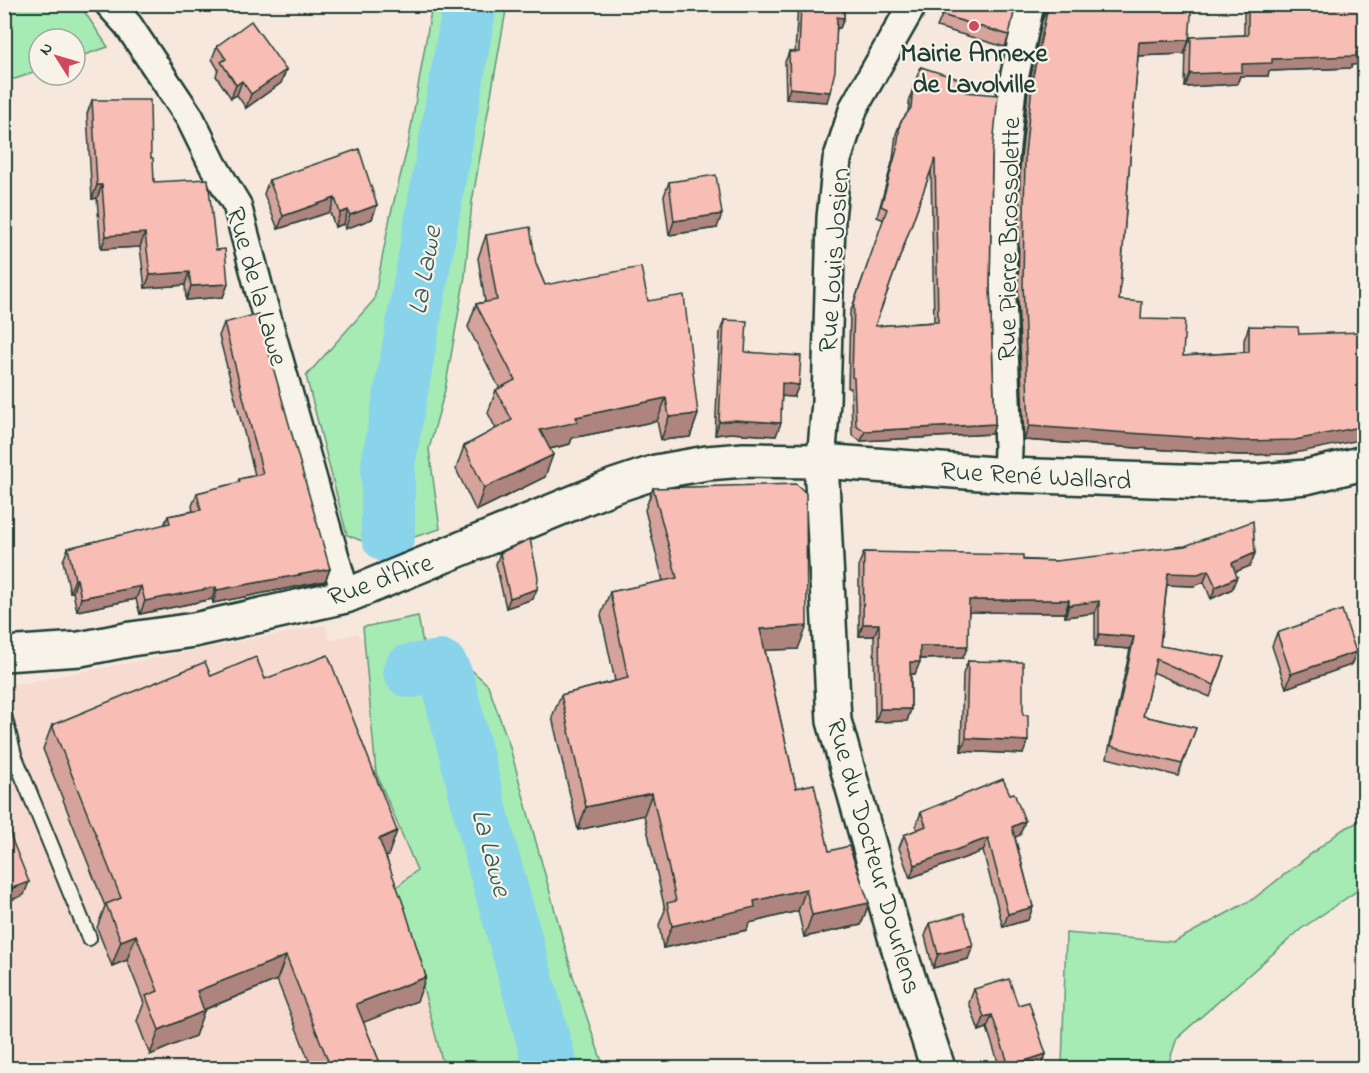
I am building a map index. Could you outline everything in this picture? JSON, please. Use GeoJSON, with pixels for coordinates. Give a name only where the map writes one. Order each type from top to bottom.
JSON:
{"type":"FeatureCollection","features":[{"type":"Feature","properties":{"kind":"main road","name":"Rue René Wallard"},"geometry":{"type":"LineString","coordinates":[[706,463],[744,460],[821,461],[1006,475],[1209,482],[1306,477],[1365,463]]}},
{"type":"Feature","properties":{"kind":"main road","name":"Rue du Docteur Dourlens"},"geometry":{"type":"LineString","coordinates":[[821,461],[834,721],[896,940],[938,1068]]}},
{"type":"Feature","properties":{"kind":"main road","name":"Rue d'Aire"},"geometry":{"type":"LineString","coordinates":[[4,654],[80,649],[194,630],[346,596],[614,486],[656,472],[706,463]]}},
{"type":"Feature","properties":{"kind":"street","name":"Rue de la Lawe"},"geometry":{"type":"LineString","coordinates":[[109,4],[128,26],[190,118],[213,165],[237,205],[346,596]]}},
{"type":"Feature","properties":{"kind":"street","name":"Rue Louis Josien"},"geometry":{"type":"LineString","coordinates":[[821,461],[826,402],[831,218],[837,160],[854,107],[913,4]]}},
{"type":"Feature","properties":{"kind":"street","name":"Rue Pierre Brossolette"},"geometry":{"type":"LineString","coordinates":[[1006,475],[1008,448],[1002,298],[1004,167],[1012,88],[1033,10]]}},
{"type":"Feature","properties":{"kind":"lane"},"geometry":{"type":"LineString","coordinates":[[4,715],[14,755],[89,938]]}},
{"type":"Feature","properties":{"kind":"shaded area"},"geometry":{"type":"Polygon","coordinates":[[[325,625],[330,641],[356,633],[364,640],[376,773],[417,870],[397,887],[444,1068],[5,1068],[4,684],[23,683],[325,625]]]}},
{"type":"Feature","properties":{"kind":"green space"},"geometry":{"type":"Polygon","coordinates":[[[5,4],[80,5],[108,47],[87,54],[87,27],[27,27],[27,75],[15,79],[5,77],[5,4]]]}},
{"type":"Feature","properties":{"kind":"green space"},"geometry":{"type":"Polygon","coordinates":[[[432,5],[507,5],[472,202],[465,276],[445,390],[429,449],[440,529],[379,548],[347,535],[306,376],[374,300],[390,217],[408,145],[432,5]]]}},
{"type":"Feature","properties":{"kind":"green space"},"geometry":{"type":"Polygon","coordinates":[[[418,616],[428,671],[465,664],[488,685],[509,744],[573,976],[604,1068],[444,1068],[397,887],[417,870],[376,773],[363,627],[418,616]]]}},
{"type":"Feature","properties":{"kind":"green space"},"geometry":{"type":"Polygon","coordinates":[[[1364,819],[1364,886],[1301,929],[1177,1038],[1167,1068],[1060,1068],[1062,1067],[1066,933],[1174,942],[1253,899],[1342,830],[1364,819]]]}},
{"type":"Feature","properties":{"kind":"building"},"geometry":{"type":"Polygon","coordinates":[[[801,4],[844,4],[844,18],[837,17],[835,71],[830,92],[790,88],[789,52],[799,52],[801,4]]]}},
{"type":"Feature","properties":{"kind":"building","name":"Mairie Annexe de Lavolville"},"geometry":{"type":"Polygon","coordinates":[[[946,4],[1016,4],[1009,35],[942,15],[946,4]]]}},
{"type":"Feature","properties":{"kind":"building"},"geometry":{"type":"Polygon","coordinates":[[[1074,4],[1192,4],[1189,40],[1139,42],[1119,300],[1142,302],[1141,319],[1185,320],[1183,356],[1249,352],[1249,326],[1298,327],[1299,334],[1365,332],[1365,426],[1295,440],[1244,441],[1029,426],[1023,284],[1025,154],[1033,76],[1048,7],[1074,4]]]}},
{"type":"Feature","properties":{"kind":"building"},"geometry":{"type":"Polygon","coordinates":[[[1248,4],[1365,4],[1365,52],[1356,52],[1356,56],[1272,59],[1272,63],[1242,64],[1242,72],[1190,74],[1191,37],[1248,35],[1248,4]]]}},
{"type":"Feature","properties":{"kind":"building"},"geometry":{"type":"Polygon","coordinates":[[[251,21],[286,70],[251,94],[242,81],[236,85],[221,62],[226,59],[217,46],[251,21]]]}},
{"type":"Feature","properties":{"kind":"building"},"geometry":{"type":"Polygon","coordinates":[[[921,67],[968,82],[965,92],[998,95],[992,156],[990,287],[995,424],[865,431],[856,425],[854,378],[852,377],[854,303],[887,209],[881,206],[897,149],[900,123],[911,108],[913,86],[921,67]],[[935,159],[875,326],[938,322],[935,159]]]}},
{"type":"Feature","properties":{"kind":"building"},"geometry":{"type":"Polygon","coordinates":[[[92,100],[150,100],[151,158],[153,158],[154,182],[208,179],[216,250],[225,249],[228,284],[191,286],[189,272],[150,275],[145,233],[106,236],[102,185],[97,185],[92,100]]]}},
{"type":"Feature","properties":{"kind":"building"},"geometry":{"type":"Polygon","coordinates":[[[359,149],[377,205],[350,215],[348,210],[340,213],[335,198],[283,216],[269,180],[359,149]]]}},
{"type":"Feature","properties":{"kind":"building"},"geometry":{"type":"Polygon","coordinates":[[[716,175],[722,214],[674,221],[669,182],[716,175]]]}},
{"type":"Feature","properties":{"kind":"building"},"geometry":{"type":"Polygon","coordinates":[[[530,227],[536,264],[545,285],[641,267],[648,301],[684,295],[698,414],[669,417],[666,398],[576,417],[578,422],[540,430],[553,455],[484,488],[464,446],[512,420],[496,390],[515,380],[476,304],[497,300],[486,235],[530,227]]]}},
{"type":"Feature","properties":{"kind":"building"},"geometry":{"type":"Polygon","coordinates":[[[258,314],[330,569],[145,601],[141,586],[81,598],[68,548],[170,523],[168,516],[201,510],[197,493],[240,482],[239,479],[263,474],[224,323],[258,314]]]}},
{"type":"Feature","properties":{"kind":"building"},"geometry":{"type":"Polygon","coordinates":[[[724,320],[747,321],[745,352],[801,356],[799,385],[782,383],[781,423],[734,420],[719,422],[724,320]]]}},
{"type":"Feature","properties":{"kind":"building"},"geometry":{"type":"Polygon","coordinates":[[[796,484],[806,493],[807,626],[760,629],[796,788],[814,784],[829,851],[849,846],[869,903],[812,915],[806,889],[754,901],[755,907],[672,926],[667,903],[676,901],[652,793],[586,807],[561,695],[628,678],[610,592],[677,578],[653,488],[796,484]]]}},
{"type":"Feature","properties":{"kind":"building"},"geometry":{"type":"Polygon","coordinates":[[[4,495],[8,511],[4,512],[4,495]]]}},
{"type":"Feature","properties":{"kind":"building"},"geometry":{"type":"Polygon","coordinates":[[[1253,521],[1255,553],[1232,563],[1237,577],[1216,587],[1208,570],[1198,574],[1168,573],[1160,646],[1225,657],[1214,685],[1156,659],[1143,716],[1196,728],[1182,764],[1111,746],[1134,637],[1099,634],[1099,601],[1069,605],[1069,600],[969,600],[968,646],[920,646],[920,662],[910,662],[911,709],[880,709],[879,624],[863,624],[864,552],[1023,555],[1023,560],[1055,561],[1185,546],[1253,521]]]}},
{"type":"Feature","properties":{"kind":"building"},"geometry":{"type":"Polygon","coordinates":[[[530,539],[538,577],[537,589],[510,598],[500,553],[530,539]]]}},
{"type":"Feature","properties":{"kind":"building"},"geometry":{"type":"Polygon","coordinates":[[[1342,610],[1356,652],[1291,674],[1277,633],[1342,610]]]}},
{"type":"Feature","properties":{"kind":"building"},"geometry":{"type":"Polygon","coordinates":[[[328,655],[397,831],[379,839],[404,906],[426,977],[356,1004],[382,1068],[331,1068],[286,956],[197,991],[204,1011],[159,1030],[146,996],[158,991],[136,935],[121,941],[106,904],[121,898],[52,725],[205,662],[211,676],[256,657],[265,679],[328,655]]]}},
{"type":"Feature","properties":{"kind":"building"},"geometry":{"type":"Polygon","coordinates":[[[968,661],[1023,662],[1023,715],[1028,715],[1028,741],[966,738],[968,661]]]}},
{"type":"Feature","properties":{"kind":"building"},"geometry":{"type":"Polygon","coordinates":[[[1003,779],[1010,794],[1014,793],[1025,821],[1012,827],[1033,907],[1008,914],[988,838],[915,865],[904,835],[926,826],[921,812],[1003,779]]]}},
{"type":"Feature","properties":{"kind":"building"},"geometry":{"type":"Polygon","coordinates":[[[4,820],[29,882],[4,891],[4,820]]]}},
{"type":"Feature","properties":{"kind":"building"},"geometry":{"type":"Polygon","coordinates":[[[964,913],[973,946],[938,954],[930,923],[964,913]]]}},
{"type":"Feature","properties":{"kind":"building"},"geometry":{"type":"Polygon","coordinates":[[[1009,979],[1018,1005],[1029,1002],[1046,1054],[1009,1066],[992,1015],[984,1017],[974,989],[1009,979]]]}},
{"type":"Feature","properties":{"kind":"waterway","name":"La Lawe"},"geometry":{"type":"LineString","coordinates":[[388,536],[388,465],[470,4]]}},
{"type":"Feature","properties":{"kind":"waterway","name":"La Lawe"},"geometry":{"type":"LineString","coordinates":[[410,671],[441,667],[447,679],[489,845],[551,1068]]}},
{"type":"Feature","properties":{"kind":"place","name":"Mairie Annexe de Lavolville"},"geometry":{"type":"Point","coordinates":[974,26]}}]}
